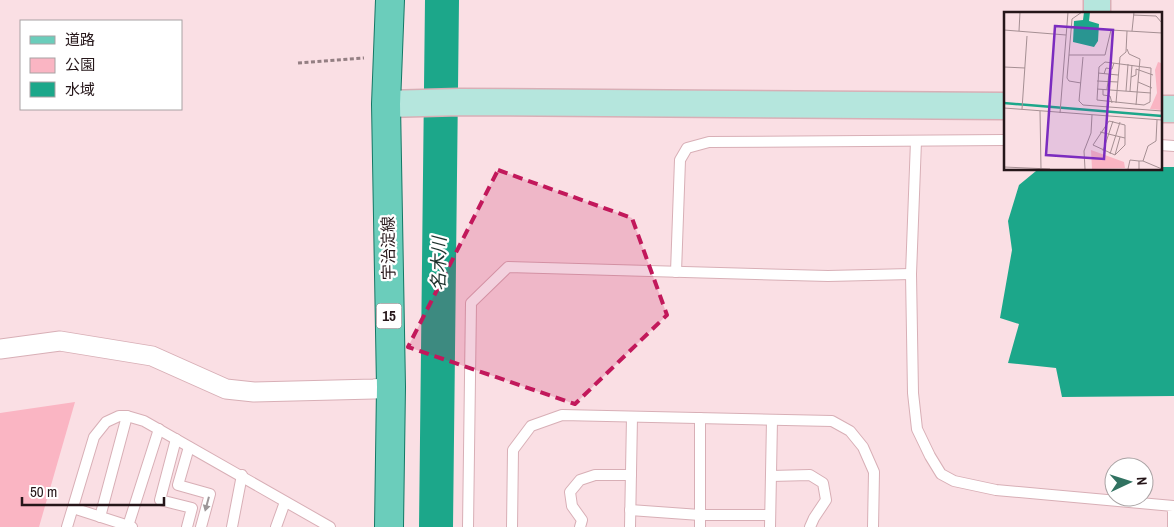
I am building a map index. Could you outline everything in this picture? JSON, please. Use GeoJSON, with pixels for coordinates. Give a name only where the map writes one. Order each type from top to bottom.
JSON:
{"type":"FeatureCollection","features":[{"type":"Feature","properties":{"kind":"main road","name":"宇治淀線"},"geometry":{"type":"LineString","coordinates":[[390,0],[386,104],[391,387],[390,527]]}},
{"type":"Feature","properties":{"kind":"street"},"geometry":{"type":"LineString","coordinates":[[386,104],[460,102],[1004,106]]}},
{"type":"Feature","properties":{"kind":"street"},"geometry":{"type":"LineString","coordinates":[[0,349],[60,341],[152,356],[226,389],[254,392],[391,387]]}},
{"type":"Feature","properties":{"kind":"lane"},"geometry":{"type":"LineString","coordinates":[[676,272],[680,160],[687,148],[709,142],[1004,140]]}},
{"type":"Feature","properties":{"kind":"lane"},"geometry":{"type":"LineString","coordinates":[[916,141],[911,274],[913,393],[917,429],[941,474],[954,481],[996,490],[1173,506],[1173,527]]}},
{"type":"Feature","properties":{"kind":"lane"},"geometry":{"type":"LineString","coordinates":[[468,527],[471,302],[508,267],[828,276],[911,274]]}},
{"type":"Feature","properties":{"kind":"lane"},"geometry":{"type":"LineString","coordinates":[[512,527],[514,450],[531,426],[562,415],[832,421],[850,431],[863,447],[874,472],[873,527]]}},
{"type":"Feature","properties":{"kind":"lane"},"geometry":{"type":"LineString","coordinates":[[100,517],[127,416]]}},
{"type":"Feature","properties":{"kind":"lane"},"geometry":{"type":"LineString","coordinates":[[67,527],[94,437],[106,422],[127,416],[144,420],[242,476],[315,522],[330,527]]}},
{"type":"Feature","properties":{"kind":"lane"},"geometry":{"type":"LineString","coordinates":[[630,527],[632,417]]}},
{"type":"Feature","properties":{"kind":"lane"},"geometry":{"type":"LineString","coordinates":[[700,418],[700,527]]}},
{"type":"Feature","properties":{"kind":"lane"},"geometry":{"type":"LineString","coordinates":[[770,527],[772,420]]}},
{"type":"Feature","properties":{"kind":"lane"},"geometry":{"type":"LineString","coordinates":[[73,508],[130,526],[159,429]]}},
{"type":"Feature","properties":{"kind":"lane"},"geometry":{"type":"LineString","coordinates":[[176,439],[160,500],[192,508],[187,527]]}},
{"type":"Feature","properties":{"kind":"lane"},"geometry":{"type":"LineString","coordinates":[[189,447],[178,485],[210,494],[201,527]]}},
{"type":"Feature","properties":{"kind":"lane"},"geometry":{"type":"LineString","coordinates":[[580,527],[582,520],[572,506],[570,492],[580,480],[594,475],[631,475]]}},
{"type":"Feature","properties":{"kind":"lane"},"geometry":{"type":"LineString","coordinates":[[771,476],[810,475],[823,483],[826,500],[810,527]]}},
{"type":"Feature","properties":{"kind":"lane"},"geometry":{"type":"LineString","coordinates":[[232,527],[242,476]]}},
{"type":"Feature","properties":{"kind":"lane"},"geometry":{"type":"LineString","coordinates":[[276,527],[285,502]]}},
{"type":"Feature","properties":{"kind":"lane"},"geometry":{"type":"LineString","coordinates":[[630,510],[770,515]]}},
{"type":"Feature","properties":{"kind":"path"},"geometry":{"type":"LineString","coordinates":[[298,62],[364,58]]}},
{"type":"Feature","properties":{"kind":"highlighted area"},"geometry":{"type":"Polygon","coordinates":[[[498,170],[632,218],[667,315],[575,404],[408,347],[498,170]]]}},
{"type":"Feature","properties":{"kind":"green space"},"geometry":{"type":"Polygon","coordinates":[[[75,402],[39,527],[0,527],[0,413],[75,402]]]}},
{"type":"Feature","properties":{"kind":"water"},"geometry":{"type":"Polygon","coordinates":[[[1162,167],[1174,167],[1174,396],[1062,397],[1056,368],[1008,363],[1019,324],[1000,318],[1012,250],[1008,221],[1019,185],[1036,171],[1162,170],[1162,167]]]}},
{"type":"Feature","properties":{"kind":"waterway","name":"名木川"},"geometry":{"type":"LineString","coordinates":[[436,527],[442,0]]}}]}
